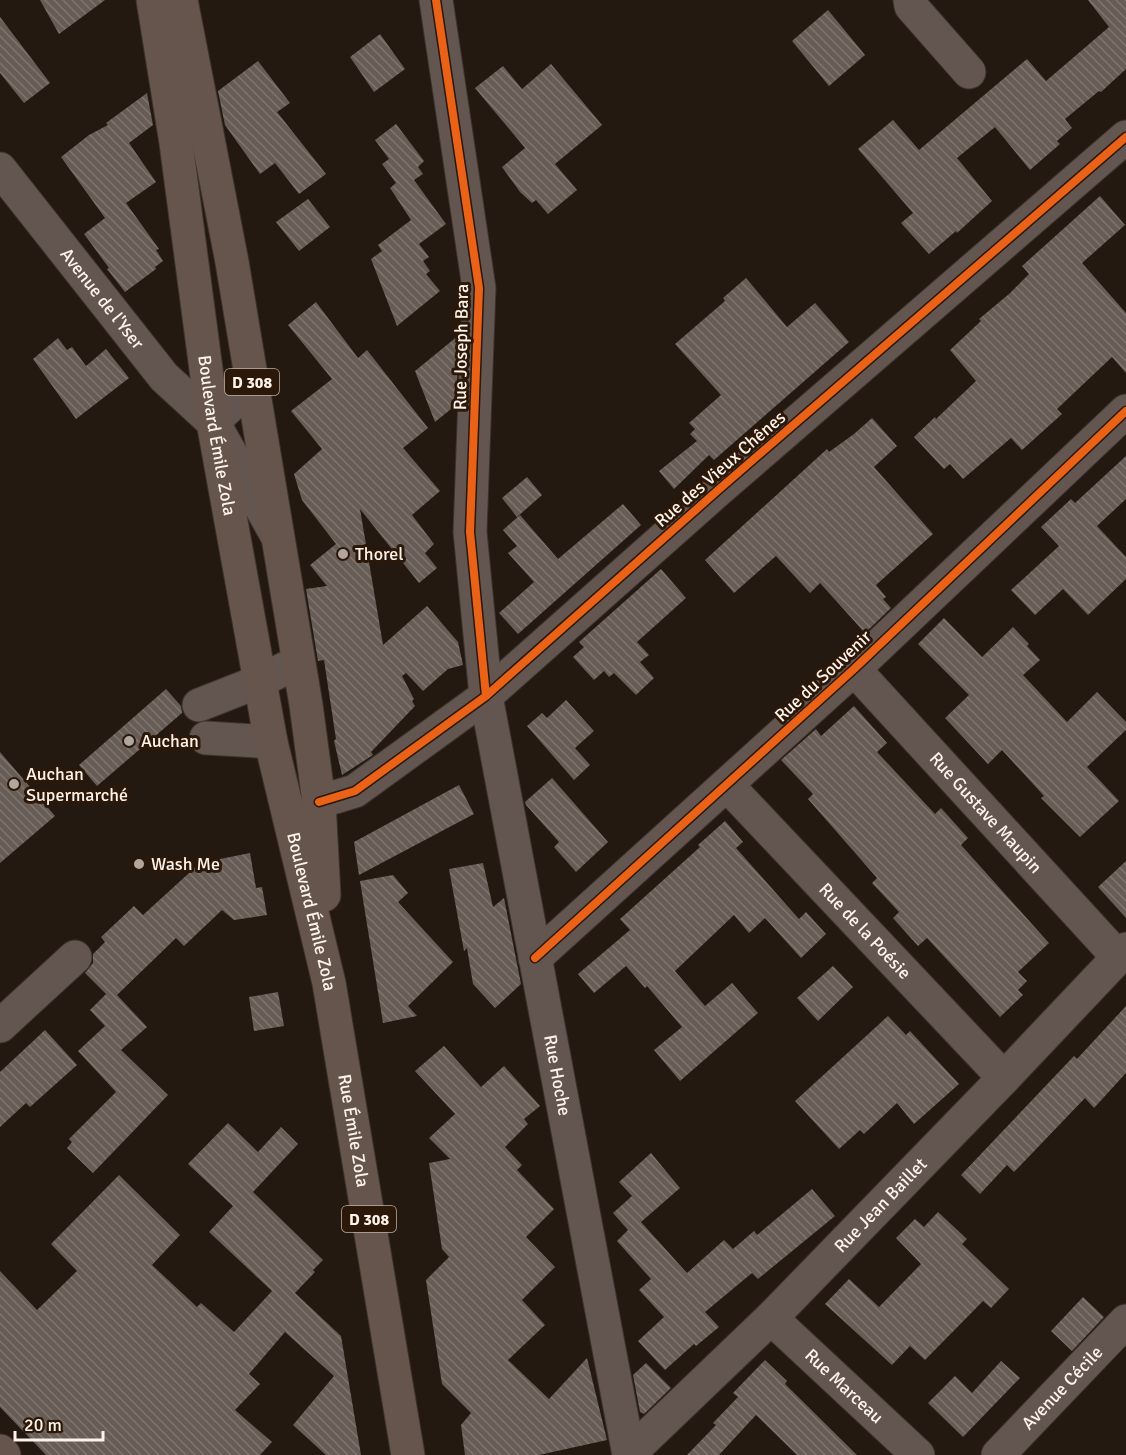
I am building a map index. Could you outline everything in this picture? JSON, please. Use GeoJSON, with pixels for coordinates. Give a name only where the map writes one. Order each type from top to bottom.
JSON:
{"type":"FeatureCollection","features":[{"type":"Feature","properties":{"kind":"main road","name":"Boulevard Émile Zola"},"geometry":{"type":"LineString","coordinates":[[153,0],[176,143],[213,422],[271,742],[329,983]]}},
{"type":"Feature","properties":{"kind":"main road","name":"Boulevard Émile Zola"},"geometry":{"type":"LineString","coordinates":[[181,0],[232,262],[319,802],[329,983]]}},
{"type":"Feature","properties":{"kind":"main road","name":"Rue Émile Zola"},"geometry":{"type":"LineString","coordinates":[[329,983],[408,1455]]}},
{"type":"Feature","properties":{"kind":"main road"},"geometry":{"type":"LineString","coordinates":[[0,1450],[4,1455]]}},
{"type":"Feature","properties":{"kind":"street","name":"Rue Joseph Bara"},"geometry":{"type":"LineString","coordinates":[[435,0],[479,288],[470,532],[486,696]]}},
{"type":"Feature","properties":{"kind":"street"},"geometry":{"type":"LineString","coordinates":[[910,0],[911,6],[969,72]]}},
{"type":"Feature","properties":{"kind":"street","name":"Rue des Vieux Chênes"},"geometry":{"type":"LineString","coordinates":[[319,802],[355,791],[486,696],[717,491],[1126,137]]}},
{"type":"Feature","properties":{"kind":"street","name":"Avenue de l'Yser"},"geometry":{"type":"LineString","coordinates":[[0,169],[164,377],[213,422],[276,535]]}},
{"type":"Feature","properties":{"kind":"street"},"geometry":{"type":"LineString","coordinates":[[213,422],[252,385]]}},
{"type":"Feature","properties":{"kind":"street","name":"Rue du Souvenir"},"geometry":{"type":"LineString","coordinates":[[535,958],[854,669],[1126,411]]}},
{"type":"Feature","properties":{"kind":"street"},"geometry":{"type":"LineString","coordinates":[[200,705],[298,663]]}},
{"type":"Feature","properties":{"kind":"street","name":"Rue Gustave Maupin"},"geometry":{"type":"LineString","coordinates":[[854,669],[1122,953]]}},
{"type":"Feature","properties":{"kind":"street","name":"Rue Hoche"},"geometry":{"type":"LineString","coordinates":[[486,696],[627,1455]]}},
{"type":"Feature","properties":{"kind":"street"},"geometry":{"type":"LineString","coordinates":[[206,738],[271,742]]}},
{"type":"Feature","properties":{"kind":"street","name":"Rue de la Poésie"},"geometry":{"type":"LineString","coordinates":[[727,784],[1004,1078]]}},
{"type":"Feature","properties":{"kind":"street","name":"Rue Jean Baillet"},"geometry":{"type":"LineString","coordinates":[[627,1455],[771,1318],[1122,953]]}},
{"type":"Feature","properties":{"kind":"street"},"geometry":{"type":"LineString","coordinates":[[0,1026],[75,957]]}},
{"type":"Feature","properties":{"kind":"street","name":"Rue Marceau"},"geometry":{"type":"LineString","coordinates":[[771,1318],[918,1455]]}},
{"type":"Feature","properties":{"kind":"street","name":"Avenue Cécile"},"geometry":{"type":"LineString","coordinates":[[998,1455],[1126,1321]]}},
{"type":"Feature","properties":{"kind":"building"},"geometry":{"type":"Polygon","coordinates":[[[40,0],[105,0],[59,34],[40,0]]]}},
{"type":"Feature","properties":{"kind":"building"},"geometry":{"type":"Polygon","coordinates":[[[1088,0],[1126,0],[1126,69],[1101,92],[1099,91],[1065,119],[1072,128],[1057,141],[1060,144],[1030,170],[995,127],[957,158],[992,201],[957,233],[956,231],[929,254],[901,223],[913,213],[858,149],[893,120],[919,150],[1027,59],[1046,81],[1109,27],[1088,0]]]}},
{"type":"Feature","properties":{"kind":"building"},"geometry":{"type":"Polygon","coordinates":[[[828,10],[865,55],[829,86],[792,41],[828,10]]]}},
{"type":"Feature","properties":{"kind":"building"},"geometry":{"type":"Polygon","coordinates":[[[0,17],[50,83],[24,103],[0,73],[0,17]]]}},
{"type":"Feature","properties":{"kind":"building"},"geometry":{"type":"Polygon","coordinates":[[[380,34],[405,69],[374,92],[350,57],[380,34]]]}},
{"type":"Feature","properties":{"kind":"building"},"geometry":{"type":"Polygon","coordinates":[[[258,61],[290,103],[277,112],[326,174],[299,194],[275,163],[260,174],[225,125],[218,91],[258,61]]]}},
{"type":"Feature","properties":{"kind":"building"},"geometry":{"type":"Polygon","coordinates":[[[551,64],[602,125],[555,164],[577,190],[548,214],[536,200],[532,203],[520,192],[502,167],[525,148],[475,88],[503,66],[522,89],[551,64]]]}},
{"type":"Feature","properties":{"kind":"building"},"geometry":{"type":"Polygon","coordinates":[[[147,93],[153,125],[129,143],[156,182],[126,203],[159,249],[156,250],[163,261],[125,292],[84,234],[105,218],[61,157],[89,135],[108,125],[106,123],[147,93]]]}},
{"type":"Feature","properties":{"kind":"building"},"geometry":{"type":"Polygon","coordinates":[[[396,124],[424,161],[418,167],[423,174],[414,180],[446,224],[419,244],[429,257],[423,261],[430,271],[426,274],[440,291],[397,326],[371,259],[382,251],[378,245],[411,220],[390,188],[396,183],[382,164],[389,159],[375,140],[396,124]]]}},
{"type":"Feature","properties":{"kind":"building"},"geometry":{"type":"Polygon","coordinates":[[[1100,196],[1125,225],[1082,263],[1126,313],[1126,373],[1112,357],[1057,409],[1062,414],[1022,450],[1011,438],[963,479],[950,464],[944,469],[914,437],[976,381],[950,350],[981,321],[979,319],[1029,274],[1022,266],[1100,196]]]}},
{"type":"Feature","properties":{"kind":"building"},"geometry":{"type":"Polygon","coordinates":[[[308,199],[330,227],[299,251],[276,222],[308,199]]]}},
{"type":"Feature","properties":{"kind":"building"},"geometry":{"type":"Polygon","coordinates":[[[746,278],[787,327],[815,303],[849,342],[714,460],[709,455],[674,489],[659,471],[697,441],[690,434],[695,429],[689,423],[721,395],[675,344],[725,301],[723,298],[746,278]]]}},
{"type":"Feature","properties":{"kind":"building"},"geometry":{"type":"Polygon","coordinates":[[[316,302],[358,358],[367,350],[428,428],[403,448],[440,491],[412,515],[434,544],[425,553],[437,568],[419,583],[360,509],[383,645],[427,606],[458,642],[463,665],[448,669],[423,691],[406,673],[402,676],[414,699],[412,701],[415,706],[371,752],[373,755],[342,775],[334,741],[336,739],[324,660],[318,661],[306,589],[327,586],[310,565],[336,544],[302,500],[294,474],[322,449],[291,411],[332,379],[288,325],[316,302]]]}},
{"type":"Feature","properties":{"kind":"building"},"geometry":{"type":"Polygon","coordinates":[[[459,335],[456,405],[435,422],[415,371],[459,335]]]}},
{"type":"Feature","properties":{"kind":"building"},"geometry":{"type":"Polygon","coordinates":[[[58,338],[67,350],[72,347],[86,366],[106,349],[129,378],[76,419],[33,359],[58,338]]]}},
{"type":"Feature","properties":{"kind":"building"},"geometry":{"type":"Polygon","coordinates":[[[872,418],[897,446],[874,467],[933,534],[876,585],[886,597],[883,599],[891,608],[865,633],[820,583],[810,593],[776,556],[734,593],[705,560],[827,449],[829,452],[872,418]]]}},
{"type":"Feature","properties":{"kind":"building"},"geometry":{"type":"Polygon","coordinates":[[[1126,456],[1126,499],[1097,526],[1126,557],[1126,579],[1088,615],[1063,589],[1035,615],[1011,590],[1059,546],[1041,527],[1071,499],[1075,503],[1126,456]]]}},
{"type":"Feature","properties":{"kind":"building"},"geometry":{"type":"Polygon","coordinates":[[[527,477],[542,495],[517,517],[502,498],[527,477]]]}},
{"type":"Feature","properties":{"kind":"building"},"geometry":{"type":"Polygon","coordinates":[[[623,504],[641,525],[518,634],[499,613],[534,582],[508,553],[517,546],[503,530],[520,515],[558,559],[623,504]]]}},
{"type":"Feature","properties":{"kind":"building"},"geometry":{"type":"Polygon","coordinates":[[[661,569],[686,598],[637,642],[649,655],[640,662],[654,678],[636,695],[614,673],[609,677],[604,671],[594,680],[573,657],[584,647],[579,642],[661,569]]]}},
{"type":"Feature","properties":{"kind":"building"},"geometry":{"type":"Polygon","coordinates":[[[944,618],[982,657],[1013,627],[1040,660],[1023,675],[1067,722],[1097,692],[1126,722],[1126,730],[1087,767],[1119,801],[1080,837],[1041,798],[1044,796],[1002,750],[988,764],[945,718],[969,695],[918,644],[944,618]]]}},
{"type":"Feature","properties":{"kind":"building"},"geometry":{"type":"Polygon","coordinates":[[[166,689],[181,706],[182,713],[97,786],[79,765],[166,689]]]}},
{"type":"Feature","properties":{"kind":"building"},"geometry":{"type":"Polygon","coordinates":[[[566,700],[594,731],[575,748],[590,765],[574,780],[527,726],[542,713],[547,718],[566,700]]]}},
{"type":"Feature","properties":{"kind":"building"},"geometry":{"type":"Polygon","coordinates":[[[854,706],[887,743],[877,752],[935,814],[941,808],[968,838],[961,845],[1049,943],[1018,972],[1027,981],[1018,990],[1023,995],[1000,1017],[927,938],[918,946],[893,918],[899,912],[872,883],[877,878],[808,799],[813,794],[781,760],[816,729],[821,736],[854,706]]]}},
{"type":"Feature","properties":{"kind":"building","name":"Auchan Supermarché"},"geometry":{"type":"Polygon","coordinates":[[[0,752],[55,816],[0,863],[0,752]]]}},
{"type":"Feature","properties":{"kind":"building"},"geometry":{"type":"Polygon","coordinates":[[[552,778],[608,842],[576,872],[554,847],[559,842],[525,802],[552,778]]]}},
{"type":"Feature","properties":{"kind":"building"},"geometry":{"type":"Polygon","coordinates":[[[459,785],[474,814],[359,875],[354,842],[459,785]]]}},
{"type":"Feature","properties":{"kind":"building"},"geometry":{"type":"Polygon","coordinates":[[[725,821],[743,842],[736,848],[799,919],[806,912],[826,934],[801,958],[765,918],[749,933],[734,915],[675,971],[705,1006],[732,983],[758,1013],[680,1081],[654,1050],[682,1027],[647,986],[645,988],[626,966],[594,993],[578,974],[630,930],[620,919],[700,847],[698,845],[725,821]]]}},
{"type":"Feature","properties":{"kind":"building"},"geometry":{"type":"Polygon","coordinates":[[[250,853],[256,888],[262,887],[267,915],[234,920],[222,910],[184,946],[176,938],[117,995],[147,1027],[121,1050],[168,1095],[93,1173],[67,1148],[72,1142],[69,1139],[116,1092],[78,1051],[105,1026],[90,1010],[106,994],[85,973],[93,963],[93,954],[105,942],[101,937],[134,906],[143,915],[200,863],[250,853]]]}},
{"type":"Feature","properties":{"kind":"building"},"geometry":{"type":"Polygon","coordinates":[[[1126,861],[1126,918],[1098,887],[1126,861]]]}},
{"type":"Feature","properties":{"kind":"building"},"geometry":{"type":"Polygon","coordinates":[[[483,863],[493,907],[504,898],[521,984],[495,1008],[473,984],[467,948],[464,951],[449,869],[483,863]]]}},
{"type":"Feature","properties":{"kind":"building"},"geometry":{"type":"Polygon","coordinates":[[[393,875],[408,893],[398,902],[453,962],[408,1006],[417,1016],[383,1023],[360,881],[393,875]]]}},
{"type":"Feature","properties":{"kind":"building"},"geometry":{"type":"Polygon","coordinates":[[[833,966],[853,987],[818,1021],[797,998],[833,966]]]}},
{"type":"Feature","properties":{"kind":"building"},"geometry":{"type":"Polygon","coordinates":[[[278,992],[284,1026],[254,1031],[249,997],[278,992]]]}},
{"type":"Feature","properties":{"kind":"building"},"geometry":{"type":"Polygon","coordinates":[[[1126,1006],[1126,1073],[1094,1108],[1085,1098],[1014,1172],[1007,1165],[980,1194],[961,1175],[1074,1056],[1077,1059],[1126,1006]]]}},
{"type":"Feature","properties":{"kind":"building"},"geometry":{"type":"Polygon","coordinates":[[[888,1016],[906,1035],[910,1031],[959,1084],[914,1124],[897,1103],[864,1134],[860,1130],[839,1149],[795,1101],[888,1016]]]}},
{"type":"Feature","properties":{"kind":"building"},"geometry":{"type":"Polygon","coordinates":[[[45,1030],[77,1065],[30,1107],[26,1103],[0,1127],[0,1072],[45,1030]]]}},
{"type":"Feature","properties":{"kind":"building"},"geometry":{"type":"Polygon","coordinates":[[[444,1046],[481,1087],[504,1066],[540,1106],[524,1119],[528,1124],[505,1147],[522,1165],[517,1170],[554,1209],[526,1237],[555,1267],[522,1300],[545,1325],[508,1360],[549,1399],[587,1358],[607,1440],[539,1455],[465,1455],[461,1425],[471,1413],[442,1384],[426,1280],[449,1257],[442,1249],[429,1163],[450,1159],[429,1138],[455,1114],[415,1071],[444,1046]]]}},
{"type":"Feature","properties":{"kind":"building"},"geometry":{"type":"Polygon","coordinates":[[[228,1123],[258,1152],[281,1127],[298,1144],[253,1192],[323,1260],[295,1293],[341,1336],[361,1455],[326,1455],[293,1425],[334,1376],[285,1332],[249,1374],[260,1384],[235,1410],[272,1442],[260,1455],[46,1455],[0,1407],[0,1271],[37,1310],[77,1271],[51,1244],[119,1175],[180,1235],[152,1265],[197,1307],[201,1303],[234,1332],[272,1291],[209,1232],[233,1206],[188,1164],[228,1123]]]}},
{"type":"Feature","properties":{"kind":"building"},"geometry":{"type":"Polygon","coordinates":[[[651,1153],[680,1188],[641,1222],[687,1273],[724,1240],[733,1249],[754,1231],[757,1235],[812,1189],[835,1216],[758,1279],[752,1273],[705,1312],[719,1327],[696,1346],[694,1344],[665,1370],[638,1341],[664,1317],[639,1290],[651,1279],[617,1241],[628,1230],[613,1213],[632,1196],[619,1182],[651,1153]]]}},
{"type":"Feature","properties":{"kind":"building"},"geometry":{"type":"Polygon","coordinates":[[[938,1212],[967,1239],[962,1244],[1009,1289],[991,1308],[983,1301],[925,1360],[910,1346],[892,1365],[825,1304],[849,1279],[879,1307],[921,1264],[896,1238],[915,1219],[924,1227],[938,1212]]]}},
{"type":"Feature","properties":{"kind":"building"},"geometry":{"type":"Polygon","coordinates":[[[1083,1297],[1104,1317],[1072,1351],[1051,1331],[1083,1297]]]}},
{"type":"Feature","properties":{"kind":"building"},"geometry":{"type":"Polygon","coordinates":[[[765,1360],[787,1381],[785,1384],[857,1455],[797,1455],[756,1415],[719,1455],[687,1455],[716,1425],[713,1423],[738,1397],[733,1393],[765,1360]]]}},
{"type":"Feature","properties":{"kind":"building"},"geometry":{"type":"Polygon","coordinates":[[[1001,1361],[1020,1378],[963,1437],[928,1403],[955,1376],[972,1393],[1001,1361]]]}},
{"type":"Feature","properties":{"kind":"building"},"geometry":{"type":"Polygon","coordinates":[[[646,1363],[671,1388],[644,1414],[640,1412],[633,1375],[646,1363]]]}},
{"type":"Feature","properties":{"kind":"cycle path"},"geometry":{"type":"LineString","coordinates":[[436,0],[479,288],[470,532],[486,696]]}},
{"type":"Feature","properties":{"kind":"cycle path"},"geometry":{"type":"LineString","coordinates":[[319,802],[355,791],[486,696],[717,491],[1126,137]]}},
{"type":"Feature","properties":{"kind":"cycle path"},"geometry":{"type":"LineString","coordinates":[[535,958],[854,669],[1126,411]]}},
{"type":"Feature","properties":{"kind":"place","name":"Thorel"},"geometry":{"type":"Point","coordinates":[343,554]}},
{"type":"Feature","properties":{"kind":"place","name":"Auchan"},"geometry":{"type":"Point","coordinates":[129,741]}},
{"type":"Feature","properties":{"kind":"place","name":"Auchan Supermarché"},"geometry":{"type":"Point","coordinates":[14,784]}},
{"type":"Feature","properties":{"kind":"place","name":"Wash Me"},"geometry":{"type":"Point","coordinates":[139,864]}}]}
